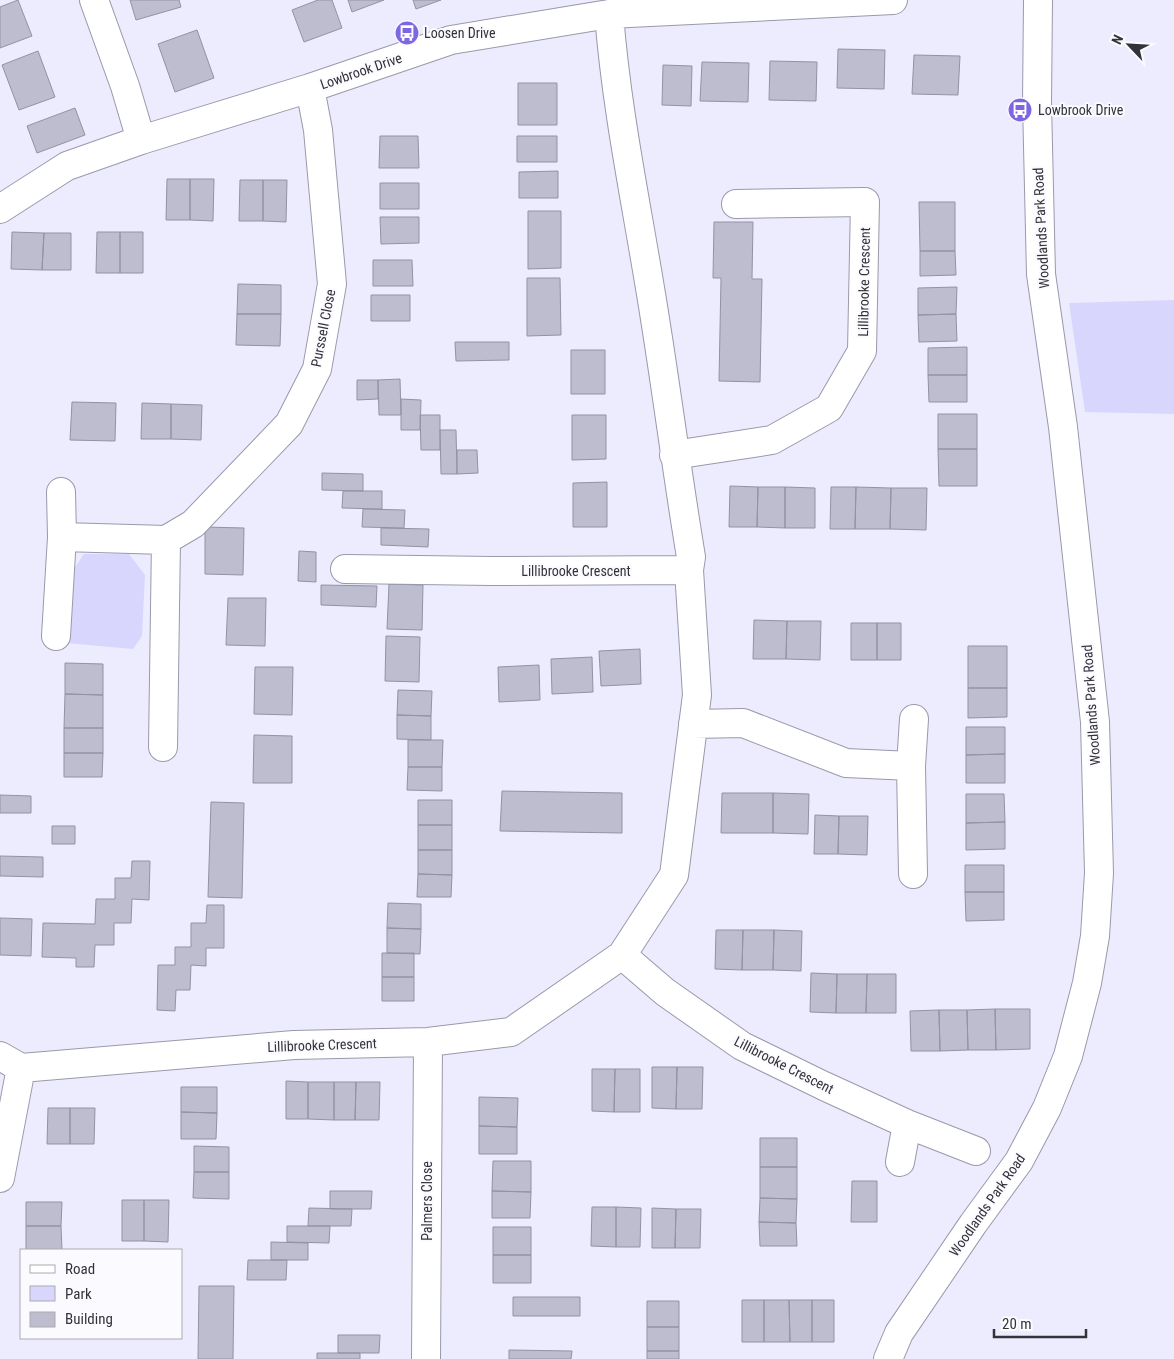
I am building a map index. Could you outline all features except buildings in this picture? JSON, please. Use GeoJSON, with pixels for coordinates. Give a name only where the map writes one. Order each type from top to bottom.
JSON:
{"type":"FeatureCollection","features":[{"type":"Feature","properties":{"kind":"street"},"geometry":{"type":"LineString","coordinates":[[94,0],[125,86],[141,140]]}},
{"type":"Feature","properties":{"kind":"street","name":"Lowbrook Drive"},"geometry":{"type":"LineString","coordinates":[[0,209],[67,166],[141,140],[310,88],[452,40],[609,14],[893,0]]}},
{"type":"Feature","properties":{"kind":"street","name":"Woodlands Park Road"},"geometry":{"type":"LineString","coordinates":[[888,1359],[899,1334],[973,1224],[1019,1162],[1046,1108],[1068,1056],[1087,983],[1095,936],[1099,873],[1095,722],[1063,427],[1041,274],[1037,103],[1038,0]]}},
{"type":"Feature","properties":{"kind":"street","name":"Lillibrooke Crescent"},"geometry":{"type":"LineString","coordinates":[[11,1062],[294,1045],[428,1042],[511,1032],[622,955],[674,876],[697,695],[690,570],[691,557],[613,65],[609,14]]}},
{"type":"Feature","properties":{"kind":"street","name":"Purssell Close"},"geometry":{"type":"LineString","coordinates":[[166,540],[194,524],[288,424],[316,369],[332,284],[318,130],[310,88]]}},
{"type":"Feature","properties":{"kind":"street","name":"Lillibrooke Crescent"},"geometry":{"type":"LineString","coordinates":[[674,455],[772,440],[830,408],[862,351],[865,202],[736,204]]}},
{"type":"Feature","properties":{"kind":"street"},"geometry":{"type":"LineString","coordinates":[[56,636],[62,537],[61,492]]}},
{"type":"Feature","properties":{"kind":"street"},"geometry":{"type":"LineString","coordinates":[[62,537],[166,540],[163,747]]}},
{"type":"Feature","properties":{"kind":"street","name":"Lillibrooke Crescent"},"geometry":{"type":"LineString","coordinates":[[345,569],[492,571],[690,570]]}},
{"type":"Feature","properties":{"kind":"street"},"geometry":{"type":"LineString","coordinates":[[913,874],[911,766],[914,719]]}},
{"type":"Feature","properties":{"kind":"street"},"geometry":{"type":"LineString","coordinates":[[693,724],[743,724],[846,763],[911,766]]}},
{"type":"Feature","properties":{"kind":"street","name":"Lillibrooke Crescent"},"geometry":{"type":"LineString","coordinates":[[622,955],[664,992],[742,1046],[907,1124],[976,1151]]}},
{"type":"Feature","properties":{"kind":"street","name":"Palmers Close"},"geometry":{"type":"LineString","coordinates":[[426,1359],[428,1042]]}},
{"type":"Feature","properties":{"kind":"street"},"geometry":{"type":"LineString","coordinates":[[0,1178],[11,1062]]}},
{"type":"Feature","properties":{"kind":"street"},"geometry":{"type":"LineString","coordinates":[[900,1162],[907,1124]]}},
{"type":"Feature","properties":{"kind":"green space"},"geometry":{"type":"Polygon","coordinates":[[[1174,300],[1174,414],[1085,412],[1069,303],[1174,300]]]}},
{"type":"Feature","properties":{"kind":"green space"},"geometry":{"type":"Polygon","coordinates":[[[84,554],[129,554],[145,575],[142,636],[133,649],[66,643],[69,576],[84,554]]]}},
{"type":"Feature","properties":{"kind":"place","name":"Loosen Drive"},"geometry":{"type":"Point","coordinates":[407,33]}},
{"type":"Feature","properties":{"kind":"place","name":"Lowbrook Drive"},"geometry":{"type":"Point","coordinates":[1020,110]}}]}
